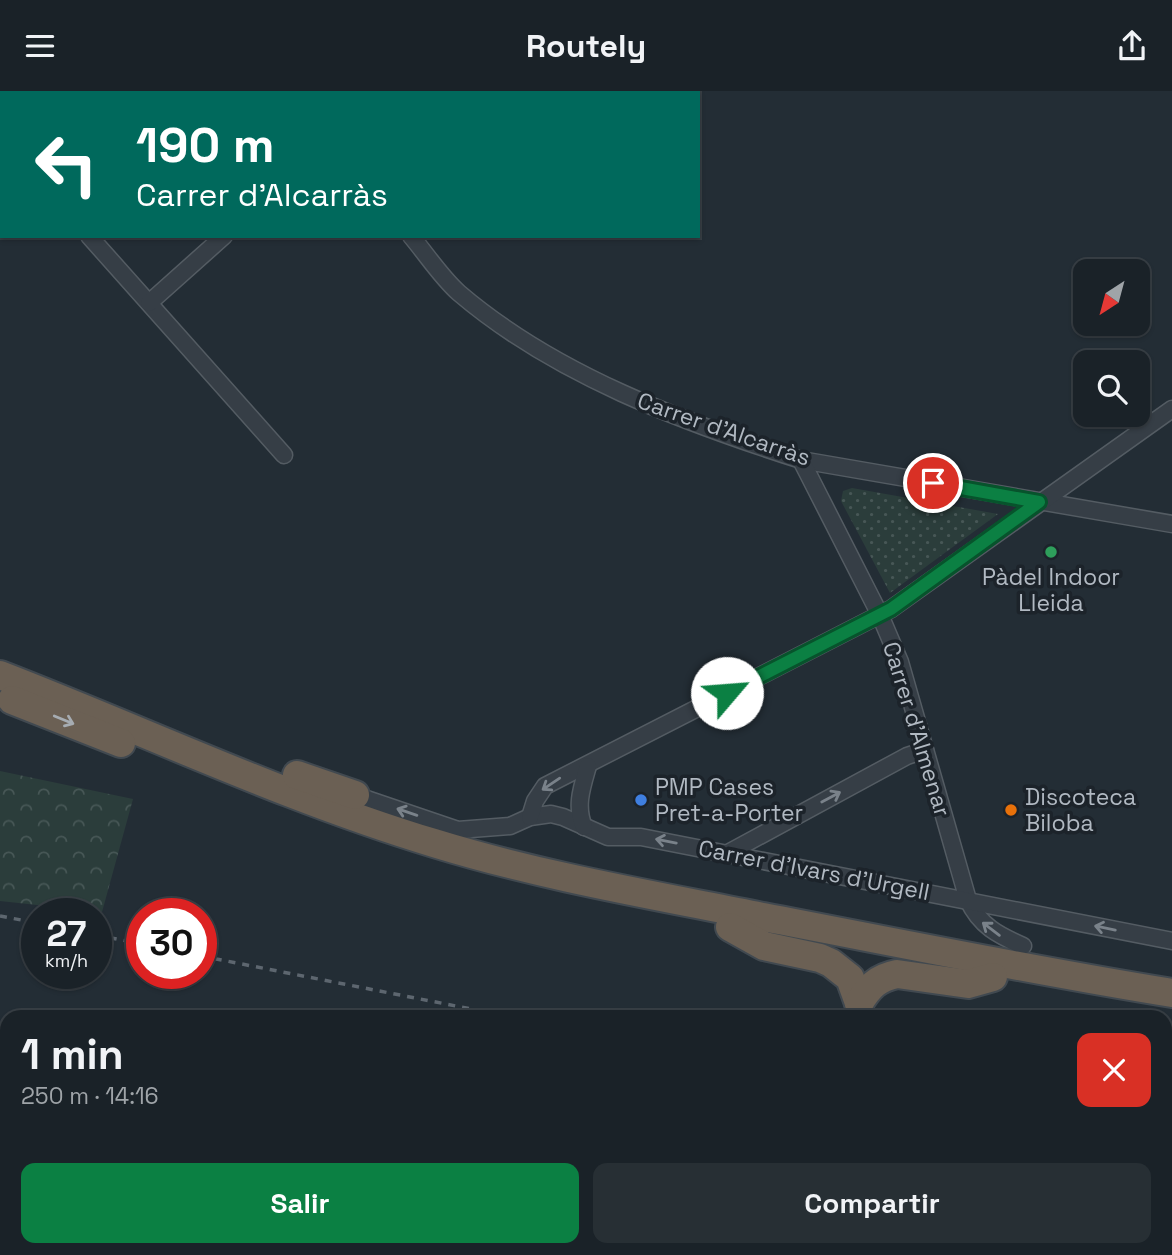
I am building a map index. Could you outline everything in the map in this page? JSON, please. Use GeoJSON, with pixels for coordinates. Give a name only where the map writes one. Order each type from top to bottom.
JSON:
{"type":"FeatureCollection","features":[{"type":"Feature","properties":{"kind":"highway"},"geometry":{"type":"LineString","coordinates":[[0,675],[72,702],[355,795]]}},
{"type":"Feature","properties":{"kind":"highway"},"geometry":{"type":"LineString","coordinates":[[0,695],[277,807],[391,849],[520,886],[1167,1010]]}},
{"type":"Feature","properties":{"kind":"highway"},"geometry":{"type":"LineString","coordinates":[[72,702],[183,750],[376,825],[526,868],[1050,973],[1172,993]]}},
{"type":"Feature","properties":{"kind":"highway"},"geometry":{"type":"LineString","coordinates":[[730,927],[764,946],[820,958],[831,963],[850,978],[859,1003],[872,985],[886,976],[897,974],[968,984],[993,977]]}},
{"type":"Feature","properties":{"kind":"street"},"geometry":{"type":"LineString","coordinates":[[91,238],[284,455]]}},
{"type":"Feature","properties":{"kind":"street"},"geometry":{"type":"LineString","coordinates":[[149,303],[222,238]]}},
{"type":"Feature","properties":{"kind":"street","name":"Carrer d'Alcarràs"},"geometry":{"type":"LineString","coordinates":[[413,238],[458,292],[526,342],[612,389],[752,443],[801,460],[1172,524]]}},
{"type":"Feature","properties":{"kind":"street"},"geometry":{"type":"LineString","coordinates":[[530,817],[535,801],[545,786],[880,615],[1172,409]]}},
{"type":"Feature","properties":{"kind":"street","name":"Carrer d'Almenar"},"geometry":{"type":"LineString","coordinates":[[801,460],[901,662],[968,900],[983,923],[993,932],[1023,946]]}},
{"type":"Feature","properties":{"kind":"street"},"geometry":{"type":"LineString","coordinates":[[727,853],[895,762],[925,750]]}},
{"type":"Feature","properties":{"kind":"street"},"geometry":{"type":"LineString","coordinates":[[584,827],[579,798],[588,766]]}},
{"type":"Feature","properties":{"kind":"street","name":"Carrer d'Ivars d'Urgell"},"geometry":{"type":"LineString","coordinates":[[355,795],[458,830],[510,826],[530,817],[551,814],[608,837],[641,837],[1172,941]]}},
{"type":"Feature","properties":{"kind":"green space"},"geometry":{"type":"Polygon","coordinates":[[[852,488],[998,514],[890,593],[841,501],[843,491],[852,488]]]}},
{"type":"Feature","properties":{"kind":"green space"},"geometry":{"type":"Polygon","coordinates":[[[0,771],[133,799],[106,898],[21,898],[21,903],[0,901],[0,771]]]}},
{"type":"Feature","properties":{"kind":"railway"},"geometry":{"type":"LineString","coordinates":[[0,916],[21,920]]}},
{"type":"Feature","properties":{"kind":"railway"},"geometry":{"type":"LineString","coordinates":[[112,938],[126,941]]}},
{"type":"Feature","properties":{"kind":"railway"},"geometry":{"type":"LineString","coordinates":[[217,959],[476,1010]]}},
{"type":"Feature","properties":{"kind":"place","name":"Pàdel Indoor Lleida"},"geometry":{"type":"Point","coordinates":[1051,552]}},
{"type":"Feature","properties":{"kind":"place","name":"PMP Cases Pret-a-Porter"},"geometry":{"type":"Point","coordinates":[641,800]}},
{"type":"Feature","properties":{"kind":"place","name":"Discoteca Biloba"},"geometry":{"type":"Point","coordinates":[1011,810]}},
{"type":"Feature","properties":{"kind":"route"},"geometry":{"type":"LineString","coordinates":[[727,693],[891,609],[1039,502],[933,483]]}}]}
